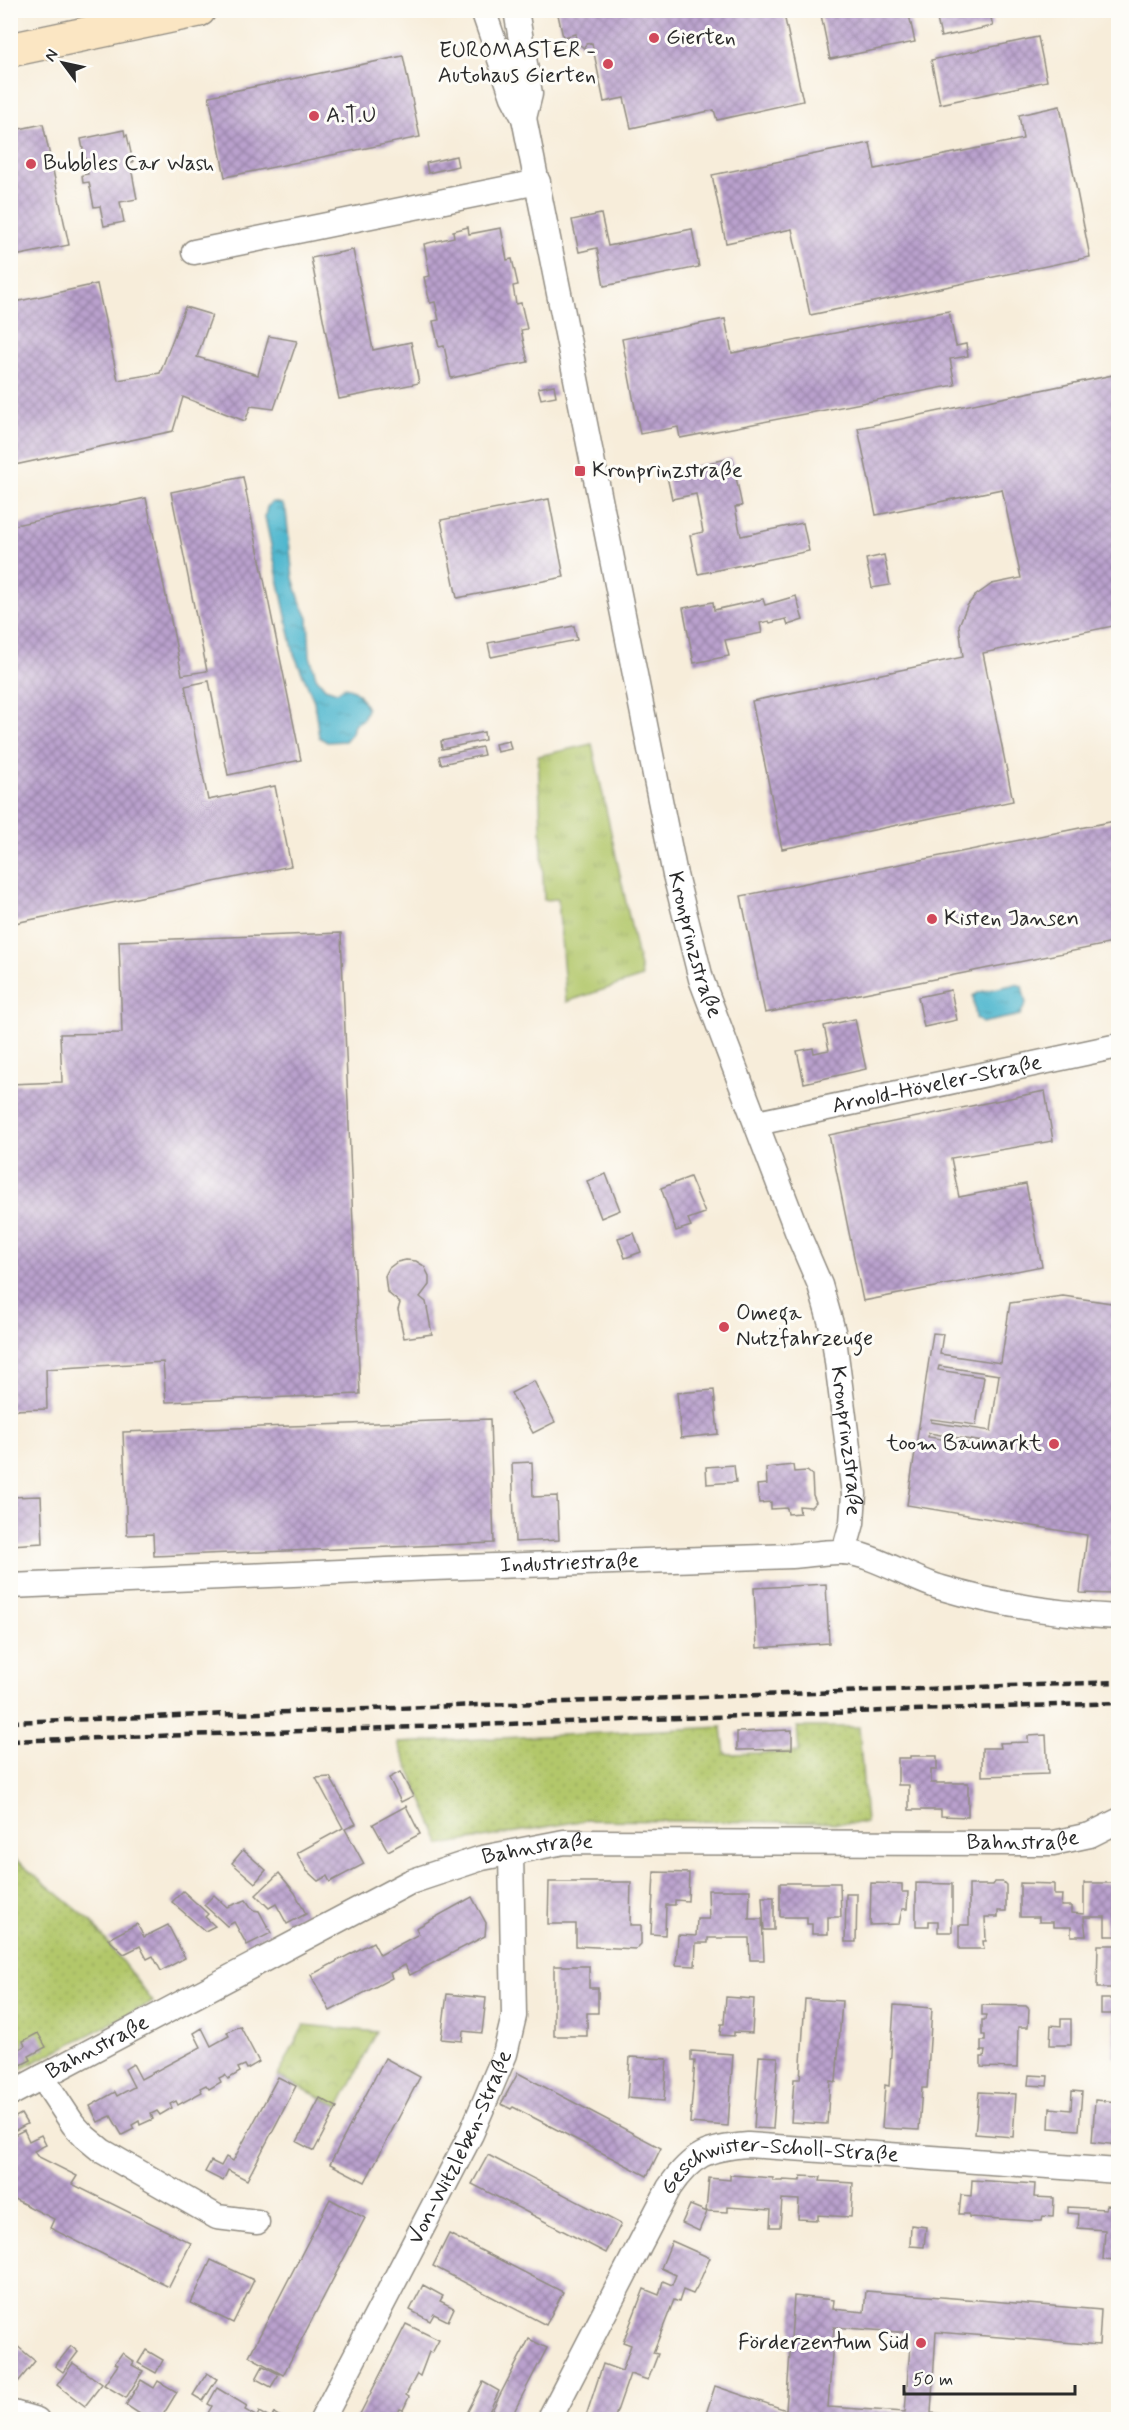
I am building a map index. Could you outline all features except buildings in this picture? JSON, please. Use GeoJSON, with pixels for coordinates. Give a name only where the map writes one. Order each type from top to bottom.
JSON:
{"type":"FeatureCollection","features":[{"type":"Feature","properties":{"kind":"main road"},"geometry":{"type":"LineString","coordinates":[[10,50],[199,10]]}},
{"type":"Feature","properties":{"kind":"street","name":"Kronprinzstraße"},"geometry":{"type":"LineString","coordinates":[[483,10],[513,97],[524,118],[675,875],[701,979],[798,1234],[820,1285],[833,1331],[854,1494],[852,1523],[844,1552]]}},
{"type":"Feature","properties":{"kind":"street","name":"Kronprinzstraße"},"geometry":{"type":"LineString","coordinates":[[516,10],[530,94],[524,118]]}},
{"type":"Feature","properties":{"kind":"street"},"geometry":{"type":"LineString","coordinates":[[194,252],[538,182]]}},
{"type":"Feature","properties":{"kind":"street","name":"Arnold-Höveler-Straße"},"geometry":{"type":"LineString","coordinates":[[757,1123],[1119,1046]]}},
{"type":"Feature","properties":{"kind":"street","name":"Industriestraße"},"geometry":{"type":"LineString","coordinates":[[10,1586],[421,1568],[792,1556],[844,1552],[940,1588],[970,1596],[1005,1604],[1080,1615],[1119,1617]]}},
{"type":"Feature","properties":{"kind":"street","name":"Bahnstraße"},"geometry":{"type":"LineString","coordinates":[[10,2094],[410,1882],[482,1858],[564,1842],[1053,1843],[1090,1835],[1119,1821]]}},
{"type":"Feature","properties":{"kind":"street","name":"Von-Witzleben-Straße"},"geometry":{"type":"LineString","coordinates":[[322,2420],[471,2134],[505,2054],[514,2016],[511,1853]]}},
{"type":"Feature","properties":{"kind":"street"},"geometry":{"type":"LineString","coordinates":[[42,2077],[73,2124],[85,2138],[102,2151],[217,2217],[257,2222]]}},
{"type":"Feature","properties":{"kind":"street","name":"Geschwister-Scholl-Straße"},"geometry":{"type":"LineString","coordinates":[[549,2420],[669,2188],[695,2157],[725,2146],[748,2145],[1119,2171]]}},
{"type":"Feature","properties":{"kind":"street"},"geometry":{"type":"LineString","coordinates":[[10,2412],[37,2420]]}},
{"type":"Feature","properties":{"kind":"green space"},"geometry":{"type":"Polygon","coordinates":[[[592,744],[642,977],[566,1002],[558,899],[544,900],[538,756],[592,744]]]}},
{"type":"Feature","properties":{"kind":"green space"},"geometry":{"type":"Polygon","coordinates":[[[722,1727],[725,1754],[799,1752],[797,1727],[859,1727],[866,1823],[586,1820],[441,1845],[398,1743],[722,1727]]]}},
{"type":"Feature","properties":{"kind":"green space"},"geometry":{"type":"Polygon","coordinates":[[[10,1855],[91,1921],[153,2002],[11,2074],[10,1855]]]}},
{"type":"Feature","properties":{"kind":"green space"},"geometry":{"type":"Polygon","coordinates":[[[304,2025],[377,2032],[339,2107],[278,2076],[304,2025]]]}},
{"type":"Feature","properties":{"kind":"water"},"geometry":{"type":"Polygon","coordinates":[[[272,502],[282,504],[286,511],[293,578],[308,618],[310,656],[316,677],[325,688],[337,692],[344,687],[352,689],[367,709],[363,719],[354,724],[352,733],[345,741],[327,742],[319,737],[314,701],[294,654],[265,517],[267,507],[272,502]]]}},
{"type":"Feature","properties":{"kind":"water"},"geometry":{"type":"Polygon","coordinates":[[[1016,984],[1022,986],[1026,1003],[1020,1015],[982,1023],[976,1018],[973,996],[980,992],[1016,984]]]}},
{"type":"Feature","properties":{"kind":"railway"},"geometry":{"type":"LineString","coordinates":[[10,1722],[1118,1682]]}},
{"type":"Feature","properties":{"kind":"railway"},"geometry":{"type":"LineString","coordinates":[[10,1741],[1118,1703]]}},
{"type":"Feature","properties":{"kind":"place","name":"Gierten"},"geometry":{"type":"Point","coordinates":[654,38]}},
{"type":"Feature","properties":{"kind":"place","name":"EUROMASTER - Autohaus Gierten"},"geometry":{"type":"Point","coordinates":[608,64]}},
{"type":"Feature","properties":{"kind":"place","name":"A.T.U"},"geometry":{"type":"Point","coordinates":[314,116]}},
{"type":"Feature","properties":{"kind":"place","name":"Bubbles Car Wash"},"geometry":{"type":"Point","coordinates":[31,164]}},
{"type":"Feature","properties":{"kind":"place","name":"Kronprinzstraße"},"geometry":{"type":"Point","coordinates":[580,471]}},
{"type":"Feature","properties":{"kind":"place","name":"Kisten Jansen"},"geometry":{"type":"Point","coordinates":[932,919]}},
{"type":"Feature","properties":{"kind":"place","name":"Omega Nutzfahrzeuge"},"geometry":{"type":"Point","coordinates":[724,1327]}},
{"type":"Feature","properties":{"kind":"place","name":"toom Baumarkt"},"geometry":{"type":"Point","coordinates":[1054,1444]}},
{"type":"Feature","properties":{"kind":"place","name":"Förderzentum Süd"},"geometry":{"type":"Point","coordinates":[921,2343]}}]}
